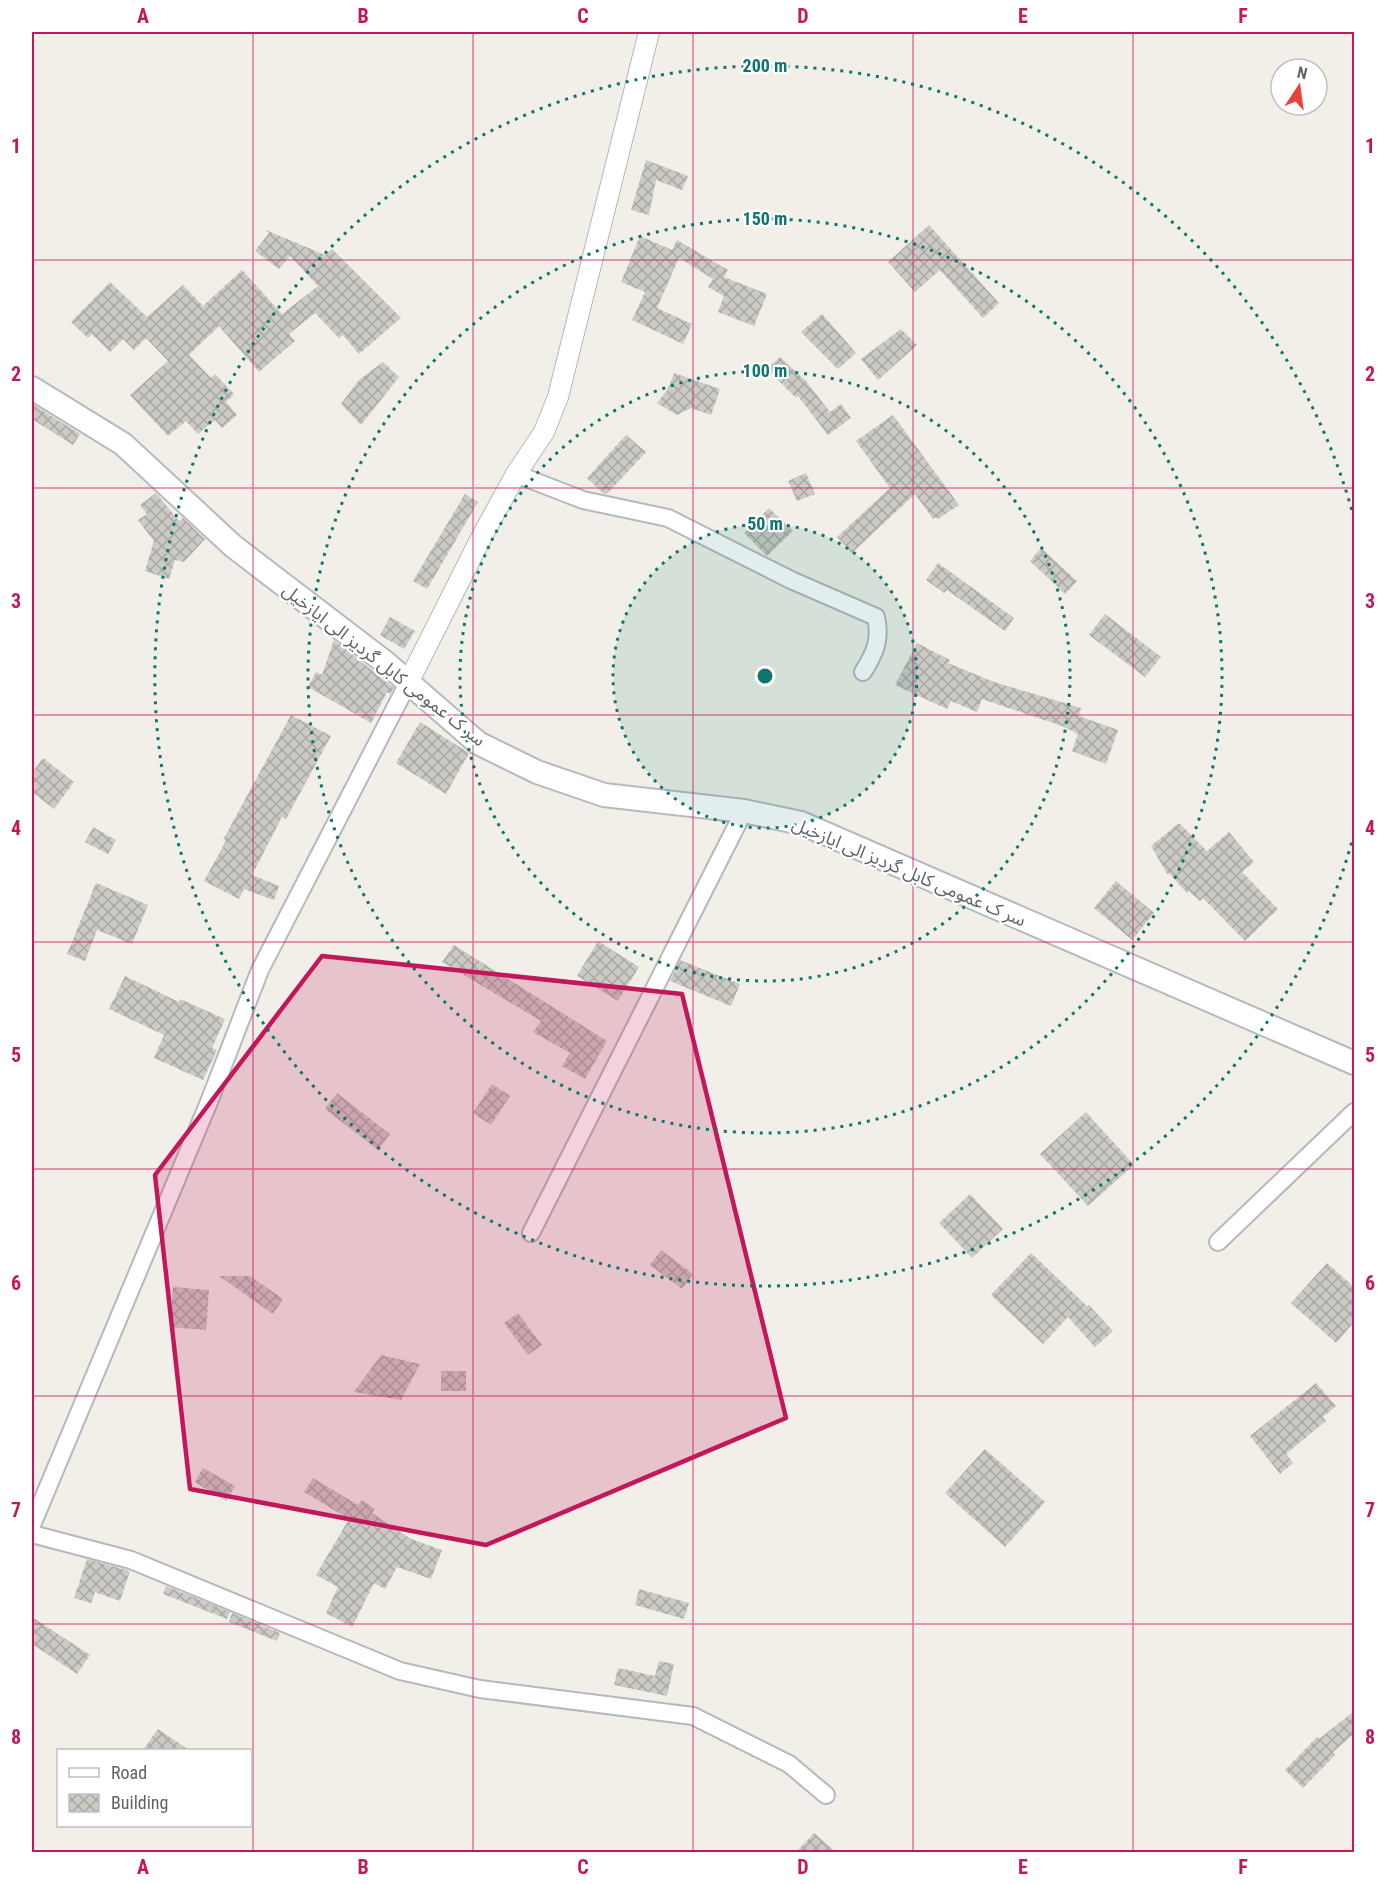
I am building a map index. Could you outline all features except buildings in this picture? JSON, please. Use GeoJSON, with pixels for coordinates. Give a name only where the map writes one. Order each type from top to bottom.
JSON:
{"type":"FeatureCollection","features":[{"type":"Feature","properties":{"kind":"main road","name":"سر ک عمومی کابل گردیز الی ایازخیل"},"geometry":{"type":"LineString","coordinates":[[32,388],[123,444],[233,546],[408,683],[478,743],[537,772],[604,795],[744,811],[801,823],[1354,1063]]}},
{"type":"Feature","properties":{"kind":"street"},"geometry":{"type":"LineString","coordinates":[[32,1525],[204,1113],[260,970],[516,474],[544,432],[558,397],[649,32]]}},
{"type":"Feature","properties":{"kind":"street"},"geometry":{"type":"LineString","coordinates":[[516,474],[583,500],[668,518],[791,580],[876,617],[880,632],[876,652],[863,672]]}},
{"type":"Feature","properties":{"kind":"street"},"geometry":{"type":"LineString","coordinates":[[531,1233],[744,811]]}},
{"type":"Feature","properties":{"kind":"street"},"geometry":{"type":"LineString","coordinates":[[1218,1242],[1354,1112]]}},
{"type":"Feature","properties":{"kind":"street"},"geometry":{"type":"LineString","coordinates":[[32,1534],[131,1560],[400,1671],[480,1689],[693,1716],[789,1764],[826,1795]]}},
{"type":"Feature","properties":{"kind":"highlighted area"},"geometry":{"type":"Polygon","coordinates":[[[322,956],[682,994],[786,1418],[486,1545],[190,1489],[155,1175],[322,956]]]}}]}
